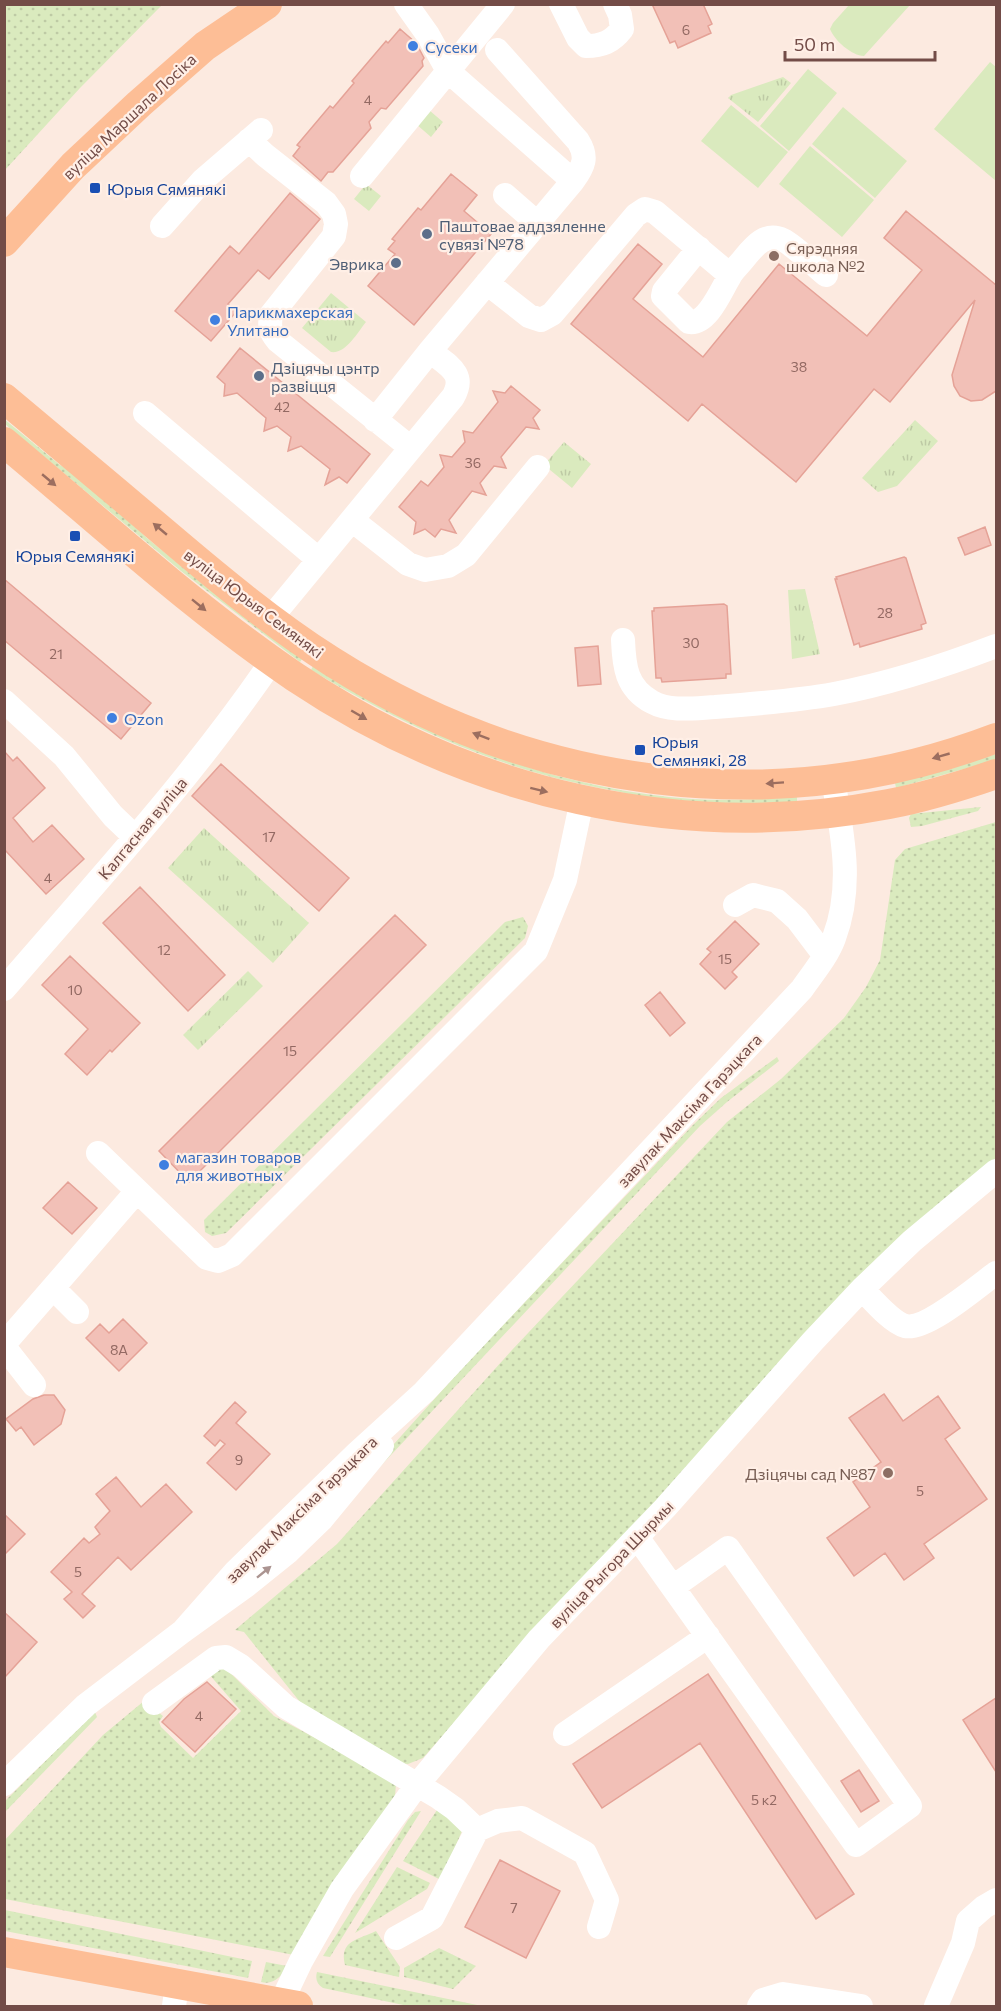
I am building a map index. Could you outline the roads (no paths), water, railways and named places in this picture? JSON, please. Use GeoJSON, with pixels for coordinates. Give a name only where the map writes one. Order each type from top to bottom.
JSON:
{"type":"FeatureCollection","features":[{"type":"Feature","properties":{"kind":"main road","name":"вуліца Маршала Лосіка"},"geometry":{"type":"LineString","coordinates":[[4,242],[73,166],[139,104],[205,46],[267,4]]}},
{"type":"Feature","properties":{"kind":"main road","name":"вуліца Юрыя Семянякі"},"geometry":{"type":"LineString","coordinates":[[4,398],[270,619],[333,662],[404,702],[486,738],[538,755],[636,777],[694,784],[756,784],[833,779],[913,764],[996,738]]}},
{"type":"Feature","properties":{"kind":"main road","name":"вуліца Юрыя Семянякі"},"geometry":{"type":"LineString","coordinates":[[4,442],[191,598],[272,661],[327,697],[378,726],[420,747],[499,777],[582,801],[671,815],[720,818],[839,812],[920,797],[996,774]]}},
{"type":"Feature","properties":{"kind":"main road"},"geometry":{"type":"LineString","coordinates":[[4,1952],[175,1996],[289,2005]]}},
{"type":"Feature","properties":{"kind":"street"},"geometry":{"type":"LineString","coordinates":[[405,4],[428,35],[448,71],[573,181]]}},
{"type":"Feature","properties":{"kind":"street"},"geometry":{"type":"LineString","coordinates":[[362,176],[503,4]]}},
{"type":"Feature","properties":{"kind":"street"},"geometry":{"type":"LineString","coordinates":[[561,4],[578,38],[586,46],[599,46],[615,39],[622,29],[620,15],[615,4]]}},
{"type":"Feature","properties":{"kind":"street"},"geometry":{"type":"LineString","coordinates":[[428,35],[444,44],[472,43]]}},
{"type":"Feature","properties":{"kind":"street"},"geometry":{"type":"LineString","coordinates":[[375,420],[573,181],[584,162],[584,150],[578,141],[497,50]]}},
{"type":"Feature","properties":{"kind":"street"},"geometry":{"type":"LineString","coordinates":[[162,226],[203,180],[255,135],[265,155],[326,203],[334,214],[336,224],[334,236],[272,315],[269,324],[271,333],[411,448]]}},
{"type":"Feature","properties":{"kind":"street"},"geometry":{"type":"LineString","coordinates":[[505,195],[537,223]]}},
{"type":"Feature","properties":{"kind":"street"},"geometry":{"type":"LineString","coordinates":[[487,283],[529,316],[541,320],[552,314],[636,215],[645,209],[655,212],[730,274]]}},
{"type":"Feature","properties":{"kind":"street"},"geometry":{"type":"LineString","coordinates":[[699,248],[663,291],[666,301],[689,322],[699,321],[720,297],[730,274],[759,242],[770,237],[783,240],[826,275]]}},
{"type":"Feature","properties":{"kind":"street"},"geometry":{"type":"LineString","coordinates":[[270,619],[459,387],[458,378],[453,370],[430,351]]}},
{"type":"Feature","properties":{"kind":"street"},"geometry":{"type":"LineString","coordinates":[[145,413],[318,559]]}},
{"type":"Feature","properties":{"kind":"street"},"geometry":{"type":"LineString","coordinates":[[352,520],[408,564],[425,570],[448,566],[466,555],[538,467]]}},
{"type":"Feature","properties":{"kind":"street"},"geometry":{"type":"LineString","coordinates":[[622,640],[624,665],[636,689],[650,702],[659,706],[687,708],[779,702],[835,694],[996,646]]}},
{"type":"Feature","properties":{"kind":"street","name":"Калгасная вуліца"},"geometry":{"type":"LineString","coordinates":[[4,989],[135,837],[233,717],[272,661]]}},
{"type":"Feature","properties":{"kind":"street"},"geometry":{"type":"LineString","coordinates":[[4,701],[64,756],[113,816],[135,837]]}},
{"type":"Feature","properties":{"kind":"street","name":"завулак Максіма Гарэцкага"},"geometry":{"type":"LineString","coordinates":[[4,1784],[86,1705],[248,1585],[321,1520],[363,1472],[424,1392],[802,989],[825,956],[834,938],[846,884],[844,848],[833,779]]}},
{"type":"Feature","properties":{"kind":"street"},"geometry":{"type":"LineString","coordinates":[[98,1153],[207,1258],[218,1262],[232,1255],[536,951],[566,880],[582,801]]}},
{"type":"Feature","properties":{"kind":"street"},"geometry":{"type":"LineString","coordinates":[[735,905],[753,895],[777,901],[797,919],[825,956]]}},
{"type":"Feature","properties":{"kind":"street","name":"вуліца Рыгора Шырмы"},"geometry":{"type":"LineString","coordinates":[[289,2005],[301,1961],[342,1889],[417,1785],[539,1639],[637,1537],[862,1289],[912,1241],[996,1171]]}},
{"type":"Feature","properties":{"kind":"street"},"geometry":{"type":"LineString","coordinates":[[34,1385],[5,1348],[6,1342],[137,1191]]}},
{"type":"Feature","properties":{"kind":"street"},"geometry":{"type":"LineString","coordinates":[[862,1289],[884,1311],[903,1325],[916,1326],[929,1321],[996,1273]]}},
{"type":"Feature","properties":{"kind":"street"},"geometry":{"type":"LineString","coordinates":[[53,1288],[77,1312]]}},
{"type":"Feature","properties":{"kind":"street"},"geometry":{"type":"LineString","coordinates":[[637,1537],[856,1845],[910,1806],[728,1548],[673,1587]]}},
{"type":"Feature","properties":{"kind":"street"},"geometry":{"type":"LineString","coordinates":[[565,1734],[708,1636]]}},
{"type":"Feature","properties":{"kind":"street"},"geometry":{"type":"LineString","coordinates":[[154,1703],[216,1658],[226,1657],[241,1666],[286,1707],[455,1809],[477,1830]]}},
{"type":"Feature","properties":{"kind":"street"},"geometry":{"type":"LineString","coordinates":[[396,1938],[432,1918],[477,1830],[498,1821],[515,1810],[585,1853],[607,1900],[599,1928]]}},
{"type":"Feature","properties":{"kind":"street"},"geometry":{"type":"LineString","coordinates":[[936,2007],[963,1943],[968,1922],[984,1907],[996,1900]]}},
{"type":"Feature","properties":{"kind":"street"},"geometry":{"type":"LineString","coordinates":[[759,2007],[763,2000],[783,1994],[861,2007]]}},
{"type":"Feature","properties":{"kind":"place","name":"Сусеки"},"geometry":{"type":"Point","coordinates":[413,46]}},
{"type":"Feature","properties":{"kind":"place","name":"Юрыя Сямянякі"},"geometry":{"type":"Point","coordinates":[95,188]}},
{"type":"Feature","properties":{"kind":"place","name":"Паштовае аддзяленне сувязі №78"},"geometry":{"type":"Point","coordinates":[427,234]}},
{"type":"Feature","properties":{"kind":"place","name":"Сярэдняя школа №2"},"geometry":{"type":"Point","coordinates":[774,256]}},
{"type":"Feature","properties":{"kind":"place","name":"Эврика"},"geometry":{"type":"Point","coordinates":[396,263]}},
{"type":"Feature","properties":{"kind":"place","name":"Парикмахерская Улитано"},"geometry":{"type":"Point","coordinates":[215,320]}},
{"type":"Feature","properties":{"kind":"place","name":"Дзіцячы цэнтр развіцця"},"geometry":{"type":"Point","coordinates":[259,376]}},
{"type":"Feature","properties":{"kind":"place","name":"Юрыя Семянякі"},"geometry":{"type":"Point","coordinates":[75,536]}},
{"type":"Feature","properties":{"kind":"place","name":"Ozon"},"geometry":{"type":"Point","coordinates":[112,718]}},
{"type":"Feature","properties":{"kind":"place","name":"Юрыя Семянякі, 28"},"geometry":{"type":"Point","coordinates":[640,750]}},
{"type":"Feature","properties":{"kind":"place","name":"магазин товаров для животных"},"geometry":{"type":"Point","coordinates":[164,1165]}},
{"type":"Feature","properties":{"kind":"place","name":"Дзіцячы сад №87"},"geometry":{"type":"Point","coordinates":[888,1473]}}]}
